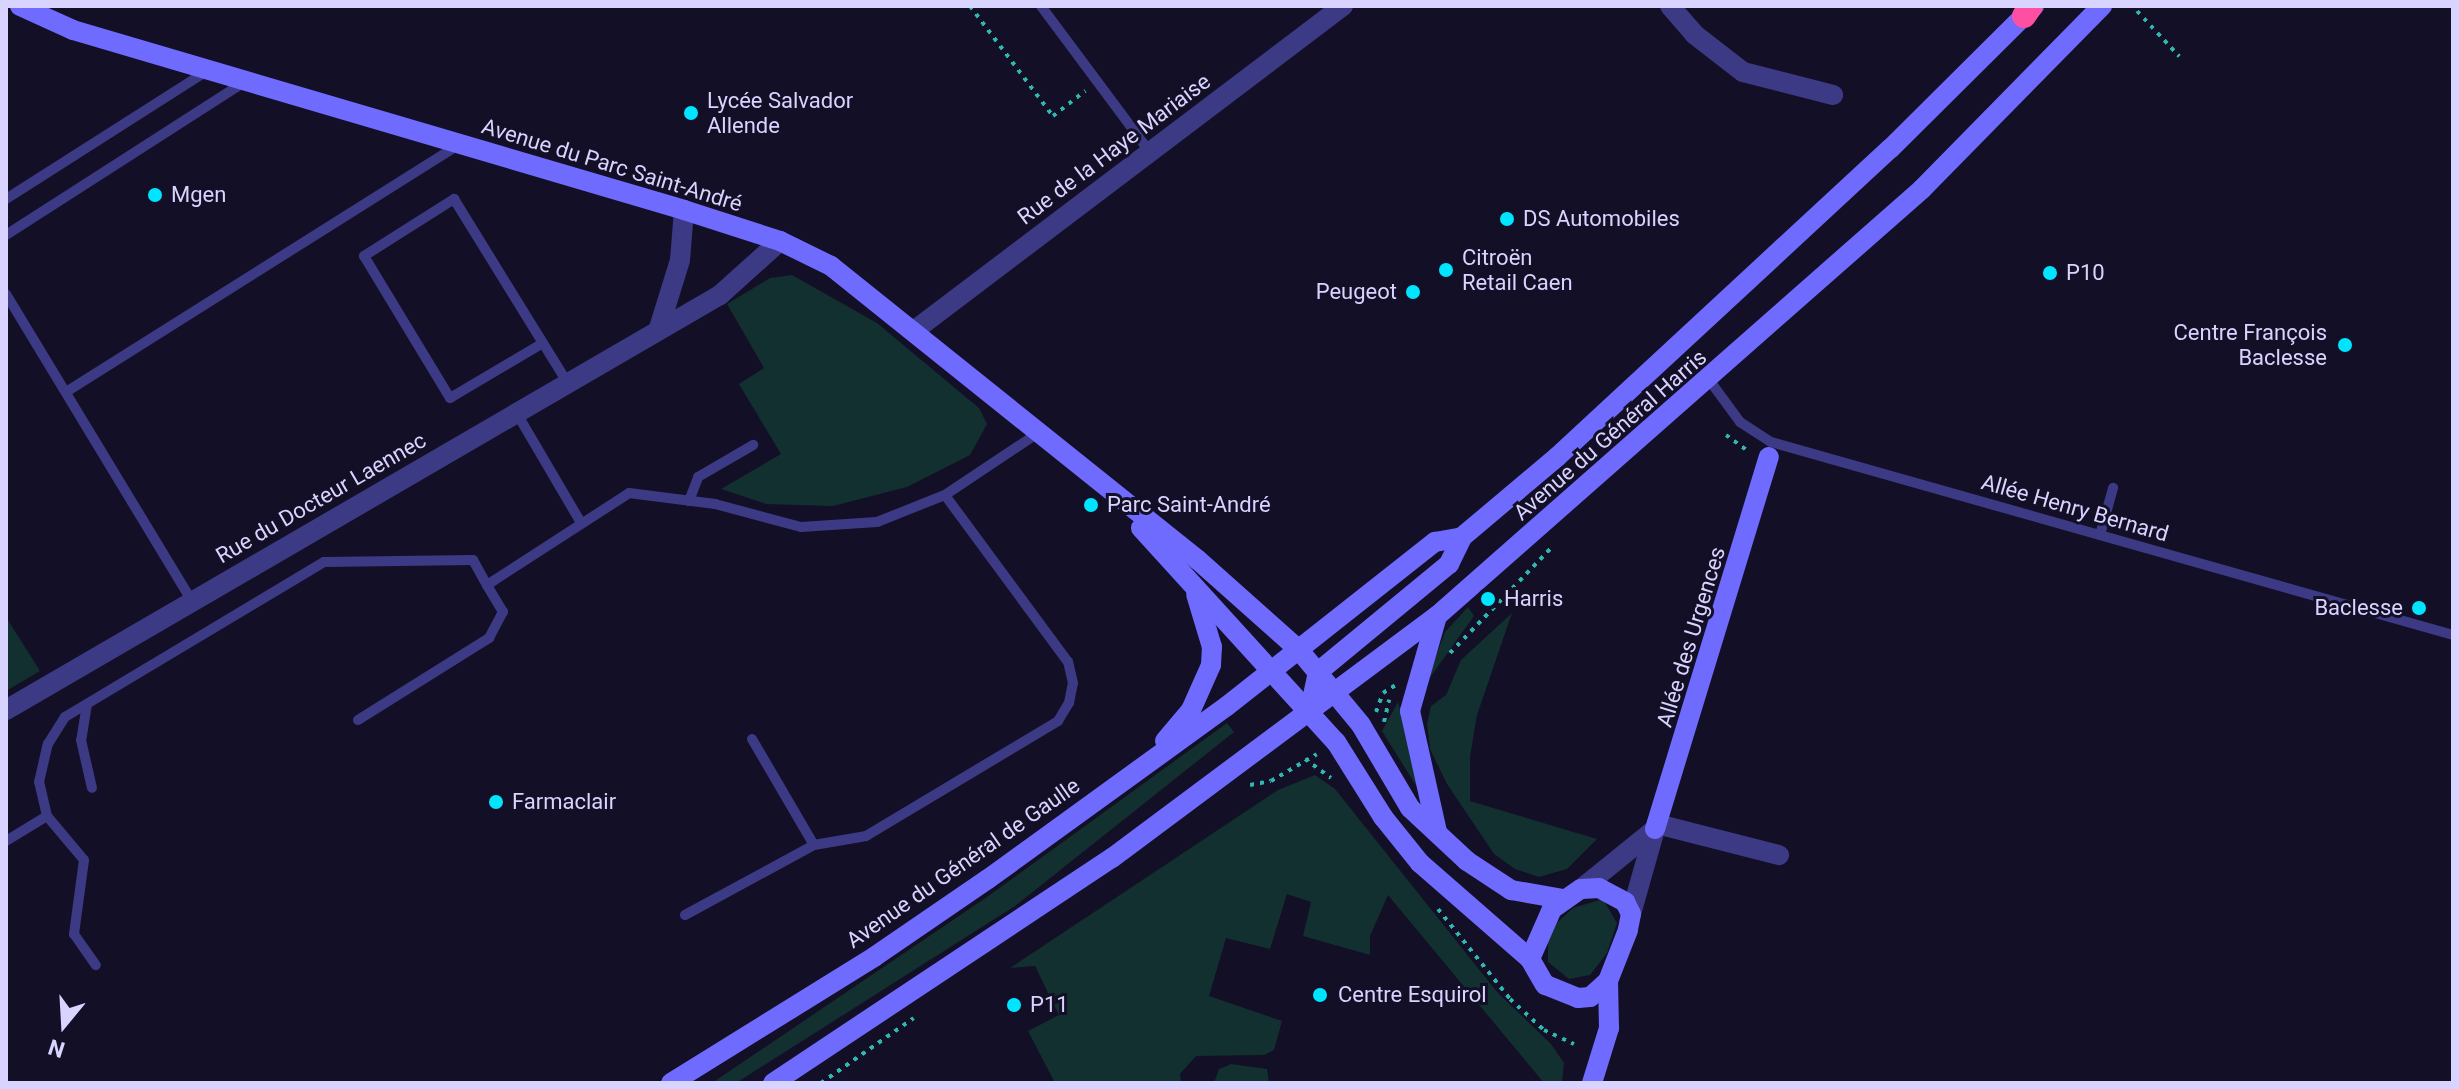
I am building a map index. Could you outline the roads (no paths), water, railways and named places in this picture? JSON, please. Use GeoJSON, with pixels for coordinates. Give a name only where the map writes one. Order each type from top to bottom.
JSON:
{"type":"FeatureCollection","features":[{"type":"Feature","properties":{"kind":"main road","name":"Avenue du Parc Saint-André"},"geometry":{"type":"LineString","coordinates":[[20,6],[73,30],[780,241],[863,288],[1120,501]]}},
{"type":"Feature","properties":{"kind":"main road","name":"Avenue du Général Harris"},"geometry":{"type":"LineString","coordinates":[[1309,714],[1437,616],[1710,381],[1922,189],[2102,6]]}},
{"type":"Feature","properties":{"kind":"main road","name":"Avenue du Général Harris"},"geometry":{"type":"LineString","coordinates":[[1318,672],[1449,564],[1462,537],[1557,457],[1890,149],[2030,9]]}},
{"type":"Feature","properties":{"kind":"main road","name":"Allée des Urgences"},"geometry":{"type":"LineString","coordinates":[[1656,826],[1769,457]]}},
{"type":"Feature","properties":{"kind":"main road"},"geometry":{"type":"LineString","coordinates":[[1120,501],[1198,560],[1299,650],[1361,725],[1410,808],[1488,879],[1511,890],[1572,894],[1612,892],[1631,914],[1625,945],[1608,981],[1590,997],[1578,998],[1545,985],[1530,959],[1420,863],[1383,817],[1336,742],[1274,670],[1194,590],[1120,501]]}},
{"type":"Feature","properties":{"kind":"main road","name":"Avenue du Général Harris"},"geometry":{"type":"LineString","coordinates":[[1274,670],[1435,542],[1462,537]]}},
{"type":"Feature","properties":{"kind":"main road"},"geometry":{"type":"LineString","coordinates":[[1140,767],[1191,710],[1208,678],[1212,647],[1194,590]]}},
{"type":"Feature","properties":{"kind":"main road"},"geometry":{"type":"LineString","coordinates":[[1437,616],[1410,711],[1437,832]]}},
{"type":"Feature","properties":{"kind":"main road","name":"Avenue du Général de Gaulle"},"geometry":{"type":"LineString","coordinates":[[671,1083],[874,957],[1274,670]]}},
{"type":"Feature","properties":{"kind":"main road"},"geometry":{"type":"LineString","coordinates":[[773,1083],[1112,858],[1309,714],[1318,672]]}},
{"type":"Feature","properties":{"kind":"main road"},"geometry":{"type":"LineString","coordinates":[[1530,959],[1535,938],[1572,894]]}},
{"type":"Feature","properties":{"kind":"main road"},"geometry":{"type":"LineString","coordinates":[[1592,1083],[1609,1028],[1608,981]]}},
{"type":"Feature","properties":{"kind":"street","name":"Rue de la Haye Mariaise"},"geometry":{"type":"LineString","coordinates":[[915,330],[1343,6]]}},
{"type":"Feature","properties":{"kind":"street"},"geometry":{"type":"LineString","coordinates":[[1670,6],[1694,34],[1743,72],[1833,95]]}},
{"type":"Feature","properties":{"kind":"street"},"geometry":{"type":"LineString","coordinates":[[659,328],[680,260],[684,210]]}},
{"type":"Feature","properties":{"kind":"street","name":"Rue du Docteur Laennec"},"geometry":{"type":"LineString","coordinates":[[6,710],[720,295],[780,241]]}},
{"type":"Feature","properties":{"kind":"street"},"geometry":{"type":"LineString","coordinates":[[1656,826],[1779,855]]}},
{"type":"Feature","properties":{"kind":"street"},"geometry":{"type":"LineString","coordinates":[[1572,894],[1656,826]]}},
{"type":"Feature","properties":{"kind":"street"},"geometry":{"type":"LineString","coordinates":[[1631,914],[1656,826]]}},
{"type":"Feature","properties":{"kind":"lane"},"geometry":{"type":"LineString","coordinates":[[1041,6],[1150,152]]}},
{"type":"Feature","properties":{"kind":"lane"},"geometry":{"type":"LineString","coordinates":[[6,199],[208,70]]}},
{"type":"Feature","properties":{"kind":"lane"},"geometry":{"type":"LineString","coordinates":[[6,235],[246,81]]}},
{"type":"Feature","properties":{"kind":"lane"},"geometry":{"type":"LineString","coordinates":[[66,392],[460,144]]}},
{"type":"Feature","properties":{"kind":"lane"},"geometry":{"type":"LineString","coordinates":[[543,343],[450,398],[364,256],[454,199],[543,343],[567,382]]}},
{"type":"Feature","properties":{"kind":"lane"},"geometry":{"type":"LineString","coordinates":[[6,294],[192,601]]}},
{"type":"Feature","properties":{"kind":"lane","name":"Allée Henry Bernard"},"geometry":{"type":"LineString","coordinates":[[1710,381],[1740,422],[1771,442],[2453,635]]}},
{"type":"Feature","properties":{"kind":"lane"},"geometry":{"type":"LineString","coordinates":[[516,412],[581,523]]}},
{"type":"Feature","properties":{"kind":"lane"},"geometry":{"type":"LineString","coordinates":[[487,585],[629,493],[689,501],[801,527],[877,522],[945,495],[1038,433]]}},
{"type":"Feature","properties":{"kind":"lane"},"geometry":{"type":"LineString","coordinates":[[689,501],[698,477],[753,445]]}},
{"type":"Feature","properties":{"kind":"lane"},"geometry":{"type":"LineString","coordinates":[[2100,535],[2113,488]]}},
{"type":"Feature","properties":{"kind":"lane"},"geometry":{"type":"LineString","coordinates":[[685,915],[814,845],[866,836],[1058,721],[1069,703],[1073,683],[1062,653],[945,495]]}},
{"type":"Feature","properties":{"kind":"lane"},"geometry":{"type":"LineString","coordinates":[[96,965],[74,934],[84,860],[47,816],[39,782],[48,744],[65,717],[324,562],[473,560],[503,612],[489,638],[358,720]]}},
{"type":"Feature","properties":{"kind":"lane"},"geometry":{"type":"LineString","coordinates":[[87,704],[81,740],[92,788]]}},
{"type":"Feature","properties":{"kind":"lane"},"geometry":{"type":"LineString","coordinates":[[752,739],[814,845]]}},
{"type":"Feature","properties":{"kind":"lane"},"geometry":{"type":"LineString","coordinates":[[6,841],[47,816]]}},
{"type":"Feature","properties":{"kind":"place","name":"Lycée Salvador Allende"},"geometry":{"type":"Point","coordinates":[691,113]}},
{"type":"Feature","properties":{"kind":"place","name":"Mgen"},"geometry":{"type":"Point","coordinates":[155,195]}},
{"type":"Feature","properties":{"kind":"place","name":"DS Automobiles"},"geometry":{"type":"Point","coordinates":[1507,219]}},
{"type":"Feature","properties":{"kind":"place","name":"Citroën Retail Caen"},"geometry":{"type":"Point","coordinates":[1446,270]}},
{"type":"Feature","properties":{"kind":"place","name":"P10"},"geometry":{"type":"Point","coordinates":[2050,273]}},
{"type":"Feature","properties":{"kind":"place","name":"Peugeot"},"geometry":{"type":"Point","coordinates":[1413,292]}},
{"type":"Feature","properties":{"kind":"place","name":"Centre François Baclesse"},"geometry":{"type":"Point","coordinates":[2345,345]}},
{"type":"Feature","properties":{"kind":"place","name":"Parc Saint-André"},"geometry":{"type":"Point","coordinates":[1091,505]}},
{"type":"Feature","properties":{"kind":"place","name":"Harris"},"geometry":{"type":"Point","coordinates":[1488,599]}},
{"type":"Feature","properties":{"kind":"place","name":"Baclesse"},"geometry":{"type":"Point","coordinates":[2419,608]}},
{"type":"Feature","properties":{"kind":"place","name":"Farmaclair"},"geometry":{"type":"Point","coordinates":[496,802]}},
{"type":"Feature","properties":{"kind":"place","name":"Centre Esquirol"},"geometry":{"type":"Point","coordinates":[1320,995]}},
{"type":"Feature","properties":{"kind":"place","name":"P11"},"geometry":{"type":"Point","coordinates":[1014,1005]}}]}
